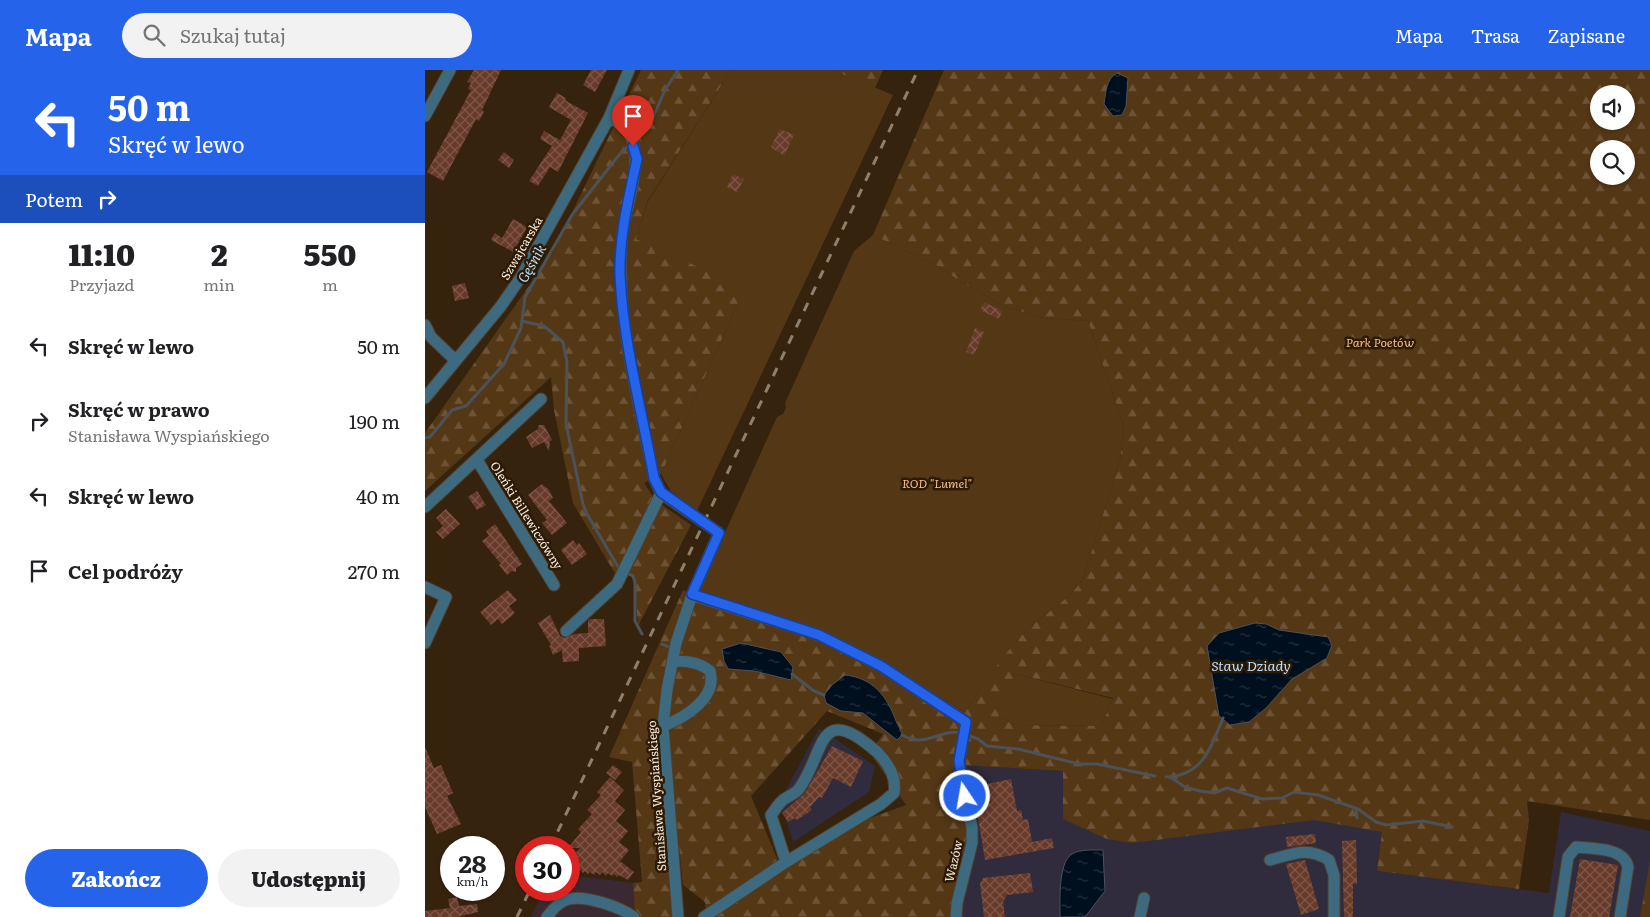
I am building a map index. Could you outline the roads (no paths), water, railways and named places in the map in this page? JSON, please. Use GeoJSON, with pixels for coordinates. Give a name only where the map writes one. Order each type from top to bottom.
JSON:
{"type":"FeatureCollection","features":[{"type":"Feature","properties":{"kind":"street"},"geometry":{"type":"LineString","coordinates":[[425,116],[449,70]]}},
{"type":"Feature","properties":{"kind":"street","name":"Szwajcarska"},"geometry":{"type":"LineString","coordinates":[[425,398],[501,306],[521,277],[609,118],[629,70]]}},
{"type":"Feature","properties":{"kind":"street"},"geometry":{"type":"LineString","coordinates":[[566,631],[610,592],[624,572],[661,492],[654,478],[628,340],[620,274],[622,236],[637,159],[630,133],[609,118]]}},
{"type":"Feature","properties":{"kind":"street"},"geometry":{"type":"LineString","coordinates":[[425,326],[431,337],[455,360]]}},
{"type":"Feature","properties":{"kind":"street","name":"Oleńki Billewiczówny"},"geometry":{"type":"LineString","coordinates":[[425,507],[541,399]]}},
{"type":"Feature","properties":{"kind":"street","name":"Oleńki Billewiczówny"},"geometry":{"type":"LineString","coordinates":[[477,460],[554,585]]}},
{"type":"Feature","properties":{"kind":"street","name":"Stanisława Wyspiańskiego"},"geometry":{"type":"LineString","coordinates":[[661,492],[719,533],[692,594],[673,661],[667,690],[663,726],[678,917]]}},
{"type":"Feature","properties":{"kind":"street"},"geometry":{"type":"LineString","coordinates":[[425,587],[446,597],[425,643]]}},
{"type":"Feature","properties":{"kind":"street","name":"Wazów"},"geometry":{"type":"LineString","coordinates":[[692,594],[819,635],[881,666],[965,724],[960,774],[972,828],[972,843],[957,903],[956,917]]}},
{"type":"Feature","properties":{"kind":"street"},"geometry":{"type":"LineString","coordinates":[[663,726],[703,700],[709,691],[711,682],[710,671],[704,666],[696,662],[673,661]]}},
{"type":"Feature","properties":{"kind":"street"},"geometry":{"type":"LineString","coordinates":[[704,917],[786,862],[881,804],[893,793],[894,778],[884,759],[842,729],[835,730],[825,737],[798,790],[783,800],[771,815],[786,862]]}},
{"type":"Feature","properties":{"kind":"street"},"geometry":{"type":"LineString","coordinates":[[1559,917],[1568,857],[1576,848],[1605,851],[1622,855],[1627,859],[1628,867],[1620,917]]}},
{"type":"Feature","properties":{"kind":"street"},"geometry":{"type":"LineString","coordinates":[[1270,860],[1294,852],[1311,852],[1329,860],[1334,875],[1334,917]]}},
{"type":"Feature","properties":{"kind":"street"},"geometry":{"type":"LineString","coordinates":[[1140,917],[1144,898]]}},
{"type":"Feature","properties":{"kind":"street"},"geometry":{"type":"LineString","coordinates":[[547,917],[569,899],[587,900],[616,907],[633,917]]}},
{"type":"Feature","properties":{"kind":"water"},"geometry":{"type":"Polygon","coordinates":[[[1117,73],[1128,78],[1126,106],[1122,115],[1113,116],[1104,104],[1109,82],[1117,73]]]}},
{"type":"Feature","properties":{"kind":"water","name":"Staw Dziady"},"geometry":{"type":"Polygon","coordinates":[[[1255,623],[1266,624],[1279,630],[1328,637],[1332,645],[1327,658],[1292,679],[1266,708],[1249,722],[1230,725],[1219,716],[1207,646],[1219,633],[1255,623]]]}},
{"type":"Feature","properties":{"kind":"water"},"geometry":{"type":"Polygon","coordinates":[[[741,643],[781,652],[793,667],[791,680],[754,671],[728,669],[724,661],[722,649],[741,643]]]}},
{"type":"Feature","properties":{"kind":"water"},"geometry":{"type":"Polygon","coordinates":[[[845,675],[864,680],[883,696],[902,733],[897,740],[863,713],[841,711],[826,703],[824,695],[832,685],[845,675]]]}},
{"type":"Feature","properties":{"kind":"water"},"geometry":{"type":"Polygon","coordinates":[[[1103,850],[1105,891],[1085,917],[1060,917],[1062,873],[1067,858],[1079,851],[1103,850]]]}},
{"type":"Feature","properties":{"kind":"waterway","name":"Gęśnik"},"geometry":{"type":"LineString","coordinates":[[635,139],[651,122],[665,90],[678,70]]}},
{"type":"Feature","properties":{"kind":"waterway","name":"Gęśnik"},"geometry":{"type":"LineString","coordinates":[[425,438],[430,437],[452,410],[466,406],[504,364],[521,328],[525,297],[572,215],[619,155],[630,144]]}},
{"type":"Feature","properties":{"kind":"waterway"},"geometry":{"type":"LineString","coordinates":[[522,321],[544,326],[563,342],[567,362],[566,424],[583,504],[620,570]]}},
{"type":"Feature","properties":{"kind":"waterway"},"geometry":{"type":"LineString","coordinates":[[625,572],[633,576],[635,582],[635,621],[642,634]]}},
{"type":"Feature","properties":{"kind":"waterway"},"geometry":{"type":"LineString","coordinates":[[662,644],[669,647]]}},
{"type":"Feature","properties":{"kind":"waterway"},"geometry":{"type":"LineString","coordinates":[[792,674],[814,691],[824,695]]}},
{"type":"Feature","properties":{"kind":"waterway"},"geometry":{"type":"LineString","coordinates":[[1166,777],[1179,775],[1197,766],[1209,749],[1223,718]]}},
{"type":"Feature","properties":{"kind":"waterway"},"geometry":{"type":"LineString","coordinates":[[902,735],[919,740],[946,733],[961,733]]}},
{"type":"Feature","properties":{"kind":"waterway"},"geometry":{"type":"LineString","coordinates":[[967,735],[978,739],[987,746],[1018,749],[1079,764],[1097,764],[1155,776]]}},
{"type":"Feature","properties":{"kind":"waterway"},"geometry":{"type":"LineString","coordinates":[[1170,777],[1185,787],[1200,791],[1214,793],[1227,788],[1262,799],[1282,798],[1294,792],[1318,795],[1358,809],[1376,822],[1386,825],[1423,821],[1452,827]]}},
{"type":"Feature","properties":{"kind":"waterway"},"geometry":{"type":"LineString","coordinates":[[1356,809],[1357,818]]}},
{"type":"Feature","properties":{"kind":"railway"},"geometry":{"type":"LineString","coordinates":[[556,836],[918,70]]}},
{"type":"Feature","properties":{"kind":"railway"},"geometry":{"type":"LineString","coordinates":[[517,917],[525,901]]}},
{"type":"Feature","properties":{"kind":"park label","name":"Park Poetów"},"geometry":{"type":"Point","coordinates":[1380,342]}},
{"type":"Feature","properties":{"kind":"park label","name":"ROD \"Lumel\""},"geometry":{"type":"Point","coordinates":[937,483]}}]}
